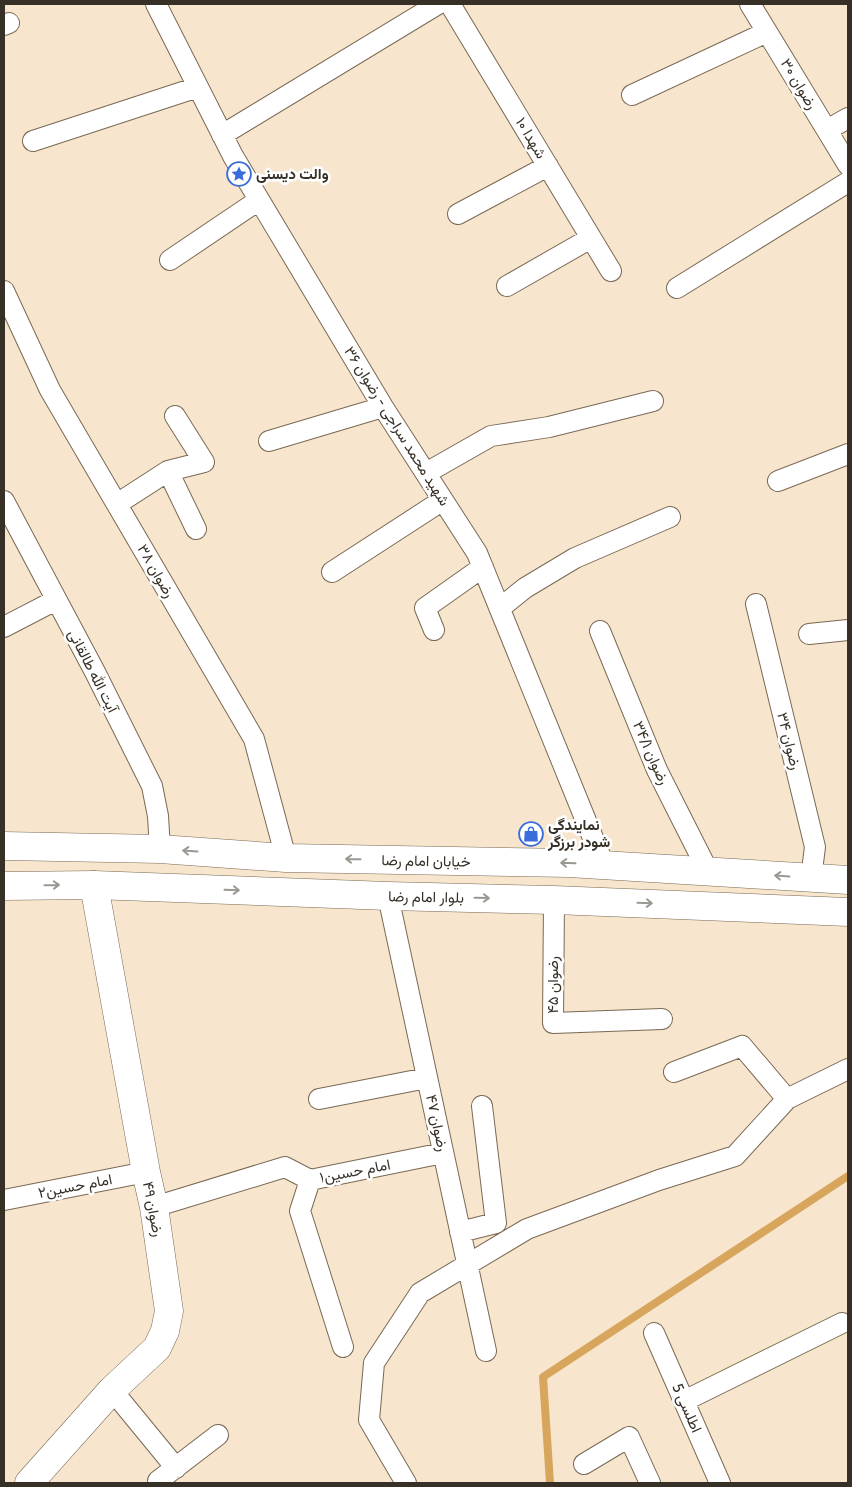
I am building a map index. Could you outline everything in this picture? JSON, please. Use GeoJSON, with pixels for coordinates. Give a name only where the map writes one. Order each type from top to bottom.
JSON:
{"type":"FeatureCollection","features":[{"type":"Feature","properties":{"kind":"main road","name":"خیابان امام رضا"},"geometry":{"type":"LineString","coordinates":[[4,846],[160,849],[286,858],[569,863],[848,880]]}},
{"type":"Feature","properties":{"kind":"main road","name":"بلوار امام رضا"},"geometry":{"type":"LineString","coordinates":[[4,886],[94,885],[848,912]]}},
{"type":"Feature","properties":{"kind":"main road","name":"رضوان ۴۹"},"geometry":{"type":"LineString","coordinates":[[29,1483],[112,1390],[156,1348],[165,1332],[169,1311],[154,1207],[94,885]]}},
{"type":"Feature","properties":{"kind":"street","name":"شهید محمد سراجی - رضوان ۳۶"},"geometry":{"type":"LineString","coordinates":[[156,4],[222,135],[259,200],[383,407],[477,553],[604,865]]}},
{"type":"Feature","properties":{"kind":"street"},"geometry":{"type":"LineString","coordinates":[[222,135],[438,4]]}},
{"type":"Feature","properties":{"kind":"street","name":"شهدا ۱۰"},"geometry":{"type":"LineString","coordinates":[[450,4],[611,271]]}},
{"type":"Feature","properties":{"kind":"street","name":"رضوان ۳۰"},"geometry":{"type":"LineString","coordinates":[[750,4],[848,165]]}},
{"type":"Feature","properties":{"kind":"street"},"geometry":{"type":"LineString","coordinates":[[632,95],[767,32]]}},
{"type":"Feature","properties":{"kind":"street"},"geometry":{"type":"LineString","coordinates":[[33,141],[198,87]]}},
{"type":"Feature","properties":{"kind":"street"},"geometry":{"type":"LineString","coordinates":[[826,130],[848,118]]}},
{"type":"Feature","properties":{"kind":"street"},"geometry":{"type":"LineString","coordinates":[[458,214],[548,166]]}},
{"type":"Feature","properties":{"kind":"street"},"geometry":{"type":"LineString","coordinates":[[677,288],[848,182]]}},
{"type":"Feature","properties":{"kind":"street"},"geometry":{"type":"LineString","coordinates":[[170,260],[259,200]]}},
{"type":"Feature","properties":{"kind":"street"},"geometry":{"type":"LineString","coordinates":[[507,286],[591,238]]}},
{"type":"Feature","properties":{"kind":"street","name":"رضوان ۳۸"},"geometry":{"type":"LineString","coordinates":[[4,291],[50,390],[254,739],[286,858]]}},
{"type":"Feature","properties":{"kind":"street"},"geometry":{"type":"LineString","coordinates":[[426,473],[491,436],[548,426],[653,400]]}},
{"type":"Feature","properties":{"kind":"street"},"geometry":{"type":"LineString","coordinates":[[269,441],[383,407]]}},
{"type":"Feature","properties":{"kind":"street"},"geometry":{"type":"LineString","coordinates":[[117,504],[168,472],[204,462],[176,416]]}},
{"type":"Feature","properties":{"kind":"street"},"geometry":{"type":"LineString","coordinates":[[778,481],[848,454]]}},
{"type":"Feature","properties":{"kind":"street"},"geometry":{"type":"LineString","coordinates":[[168,472],[196,529]]}},
{"type":"Feature","properties":{"kind":"street"},"geometry":{"type":"LineString","coordinates":[[332,572],[443,500]]}},
{"type":"Feature","properties":{"kind":"street","name":"آیت الله طالقانی"},"geometry":{"type":"LineString","coordinates":[[4,501],[95,672],[152,786],[158,816],[160,849]]}},
{"type":"Feature","properties":{"kind":"street"},"geometry":{"type":"LineString","coordinates":[[500,608],[525,588],[575,558],[670,517]]}},
{"type":"Feature","properties":{"kind":"street"},"geometry":{"type":"LineString","coordinates":[[434,630],[425,608],[483,567]]}},
{"type":"Feature","properties":{"kind":"street"},"geometry":{"type":"LineString","coordinates":[[4,626],[56,600]]}},
{"type":"Feature","properties":{"kind":"street","name":"رضوان ۳۴"},"geometry":{"type":"LineString","coordinates":[[756,604],[815,847],[811,878]]}},
{"type":"Feature","properties":{"kind":"street"},"geometry":{"type":"LineString","coordinates":[[809,634],[848,630]]}},
{"type":"Feature","properties":{"kind":"street","name":"رضوان ۳۴/۱"},"geometry":{"type":"LineString","coordinates":[[600,631],[657,770],[708,871]]}},
{"type":"Feature","properties":{"kind":"street","name":"رضوان ۴۷"},"geometry":{"type":"LineString","coordinates":[[388,896],[486,1350]]}},
{"type":"Feature","properties":{"kind":"street","name":"رضوان ۴۵"},"geometry":{"type":"LineString","coordinates":[[554,900],[553,1022],[662,1020]]}},
{"type":"Feature","properties":{"kind":"street"},"geometry":{"type":"LineString","coordinates":[[674,1072],[742,1046],[787,1099]]}},
{"type":"Feature","properties":{"kind":"street"},"geometry":{"type":"LineString","coordinates":[[406,1483],[369,1420],[374,1363],[420,1293],[526,1229],[659,1180],[735,1156],[787,1099],[848,1069]]}},
{"type":"Feature","properties":{"kind":"street"},"geometry":{"type":"LineString","coordinates":[[319,1099],[427,1078]]}},
{"type":"Feature","properties":{"kind":"street"},"geometry":{"type":"LineString","coordinates":[[460,1232],[496,1223],[482,1106]]}},
{"type":"Feature","properties":{"kind":"street","name":"امام حسین۱"},"geometry":{"type":"LineString","coordinates":[[154,1207],[285,1167],[310,1180],[443,1153]]}},
{"type":"Feature","properties":{"kind":"street","name":"امام حسین۲"},"geometry":{"type":"LineString","coordinates":[[4,1200],[146,1172]]}},
{"type":"Feature","properties":{"kind":"street"},"geometry":{"type":"LineString","coordinates":[[310,1180],[300,1211],[343,1347]]}},
{"type":"Feature","properties":{"kind":"street"},"geometry":{"type":"LineString","coordinates":[[684,1401],[842,1323]]}},
{"type":"Feature","properties":{"kind":"street","name":"اطلسی 5"},"geometry":{"type":"LineString","coordinates":[[654,1333],[720,1483]]}},
{"type":"Feature","properties":{"kind":"street"},"geometry":{"type":"LineString","coordinates":[[112,1390],[176,1468]]}},
{"type":"Feature","properties":{"kind":"street"},"geometry":{"type":"LineString","coordinates":[[160,1483],[158,1481],[218,1435]]}},
{"type":"Feature","properties":{"kind":"street"},"geometry":{"type":"LineString","coordinates":[[584,1464],[628,1437],[650,1483]]}},
{"type":"Feature","properties":{"kind":"waterway"},"geometry":{"type":"LineString","coordinates":[[550,1483],[543,1377],[848,1176]]}},
{"type":"Feature","properties":{"kind":"place","name":"والت دیسنی"},"geometry":{"type":"Point","coordinates":[239,174]}},
{"type":"Feature","properties":{"kind":"place","name":"نمایندگی شودر برزگر"},"geometry":{"type":"Point","coordinates":[531,834]}}]}
